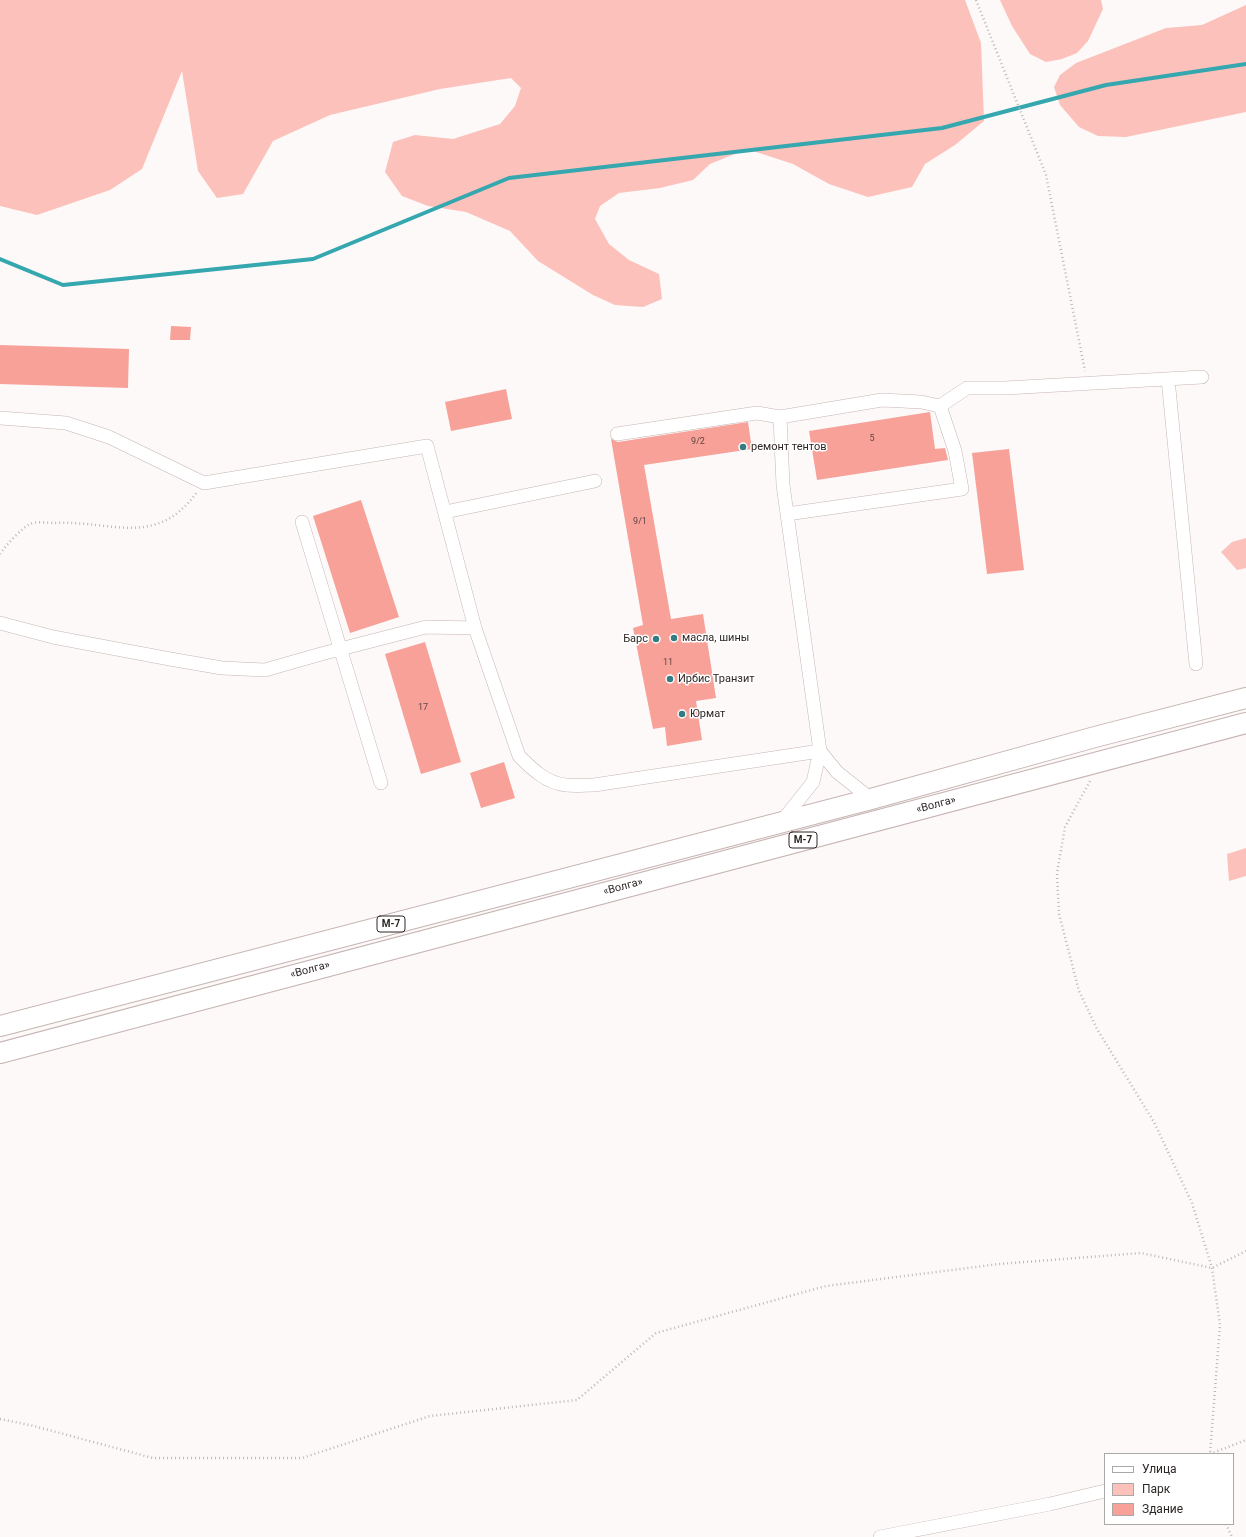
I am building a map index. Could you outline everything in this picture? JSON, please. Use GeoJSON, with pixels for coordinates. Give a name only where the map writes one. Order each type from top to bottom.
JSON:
{"type":"FeatureCollection","features":[{"type":"Feature","properties":{"kind":"highway","name":"М-7"},"geometry":{"type":"LineString","coordinates":[[0,1026],[871,799],[1088,739],[1246,698]]}},
{"type":"Feature","properties":{"kind":"highway","name":"«Волга»"},"geometry":{"type":"LineString","coordinates":[[0,1053],[1246,723]]}},
{"type":"Feature","properties":{"kind":"lane"},"geometry":{"type":"LineString","coordinates":[[617,434],[757,414],[780,417],[882,400],[921,402],[940,406],[967,388],[1006,388],[1202,377]]}},
{"type":"Feature","properties":{"kind":"lane"},"geometry":{"type":"LineString","coordinates":[[1168,379],[1196,664]]}},
{"type":"Feature","properties":{"kind":"lane"},"geometry":{"type":"LineString","coordinates":[[787,514],[962,489],[955,451],[940,406]]}},
{"type":"Feature","properties":{"kind":"lane"},"geometry":{"type":"LineString","coordinates":[[780,417],[783,485],[820,751],[813,782],[782,821]]}},
{"type":"Feature","properties":{"kind":"lane"},"geometry":{"type":"LineString","coordinates":[[0,418],[66,423],[109,437],[204,483],[427,446],[475,628],[519,756],[533,770],[547,779],[565,785],[594,785],[820,751]]}},
{"type":"Feature","properties":{"kind":"lane"},"geometry":{"type":"LineString","coordinates":[[445,512],[594,481]]}},
{"type":"Feature","properties":{"kind":"lane"},"geometry":{"type":"LineString","coordinates":[[302,522],[381,783]]}},
{"type":"Feature","properties":{"kind":"lane"},"geometry":{"type":"LineString","coordinates":[[0,623],[53,637],[222,668],[265,670],[426,627],[475,628]]}},
{"type":"Feature","properties":{"kind":"lane"},"geometry":{"type":"LineString","coordinates":[[820,751],[837,772],[871,799]]}},
{"type":"Feature","properties":{"kind":"lane"},"geometry":{"type":"LineString","coordinates":[[880,1537],[1050,1504],[1104,1491]]}},
{"type":"Feature","properties":{"kind":"path"},"geometry":{"type":"LineString","coordinates":[[976,0],[1046,175],[1088,384]]}},
{"type":"Feature","properties":{"kind":"path"},"geometry":{"type":"LineString","coordinates":[[0,554],[5,546],[31,524],[68,522],[120,528],[153,526],[172,518],[188,506],[204,483]]}},
{"type":"Feature","properties":{"kind":"path"},"geometry":{"type":"LineString","coordinates":[[1100,761],[1065,827],[1057,873],[1059,914],[1079,991],[1097,1029],[1154,1122],[1192,1203],[1212,1268],[1220,1325],[1210,1453]]}},
{"type":"Feature","properties":{"kind":"path"},"geometry":{"type":"LineString","coordinates":[[0,1419],[30,1424],[153,1458],[302,1458],[430,1416],[577,1400],[656,1333],[826,1286],[999,1264],[1141,1253],[1212,1268],[1246,1251]]}},
{"type":"Feature","properties":{"kind":"path"},"geometry":{"type":"LineString","coordinates":[[1213,1453],[1246,1440]]}},
{"type":"Feature","properties":{"kind":"path"},"geometry":{"type":"LineString","coordinates":[[1226,1525],[1232,1537]]}},
{"type":"Feature","properties":{"kind":"green space"},"geometry":{"type":"Polygon","coordinates":[[[0,0],[965,0],[981,43],[984,121],[955,145],[925,164],[912,187],[868,197],[829,184],[793,164],[747,149],[710,164],[693,180],[660,188],[619,193],[600,206],[595,219],[609,244],[629,260],[659,274],[662,299],[643,307],[615,305],[593,295],[538,261],[510,231],[466,212],[428,206],[402,196],[385,172],[393,142],[415,135],[453,139],[500,124],[515,106],[521,88],[511,78],[440,89],[330,115],[273,141],[243,194],[217,198],[198,171],[182,71],[142,169],[110,190],[37,215],[0,206],[0,0]]]}},
{"type":"Feature","properties":{"kind":"green space"},"geometry":{"type":"Polygon","coordinates":[[[1000,0],[1101,0],[1103,9],[1088,41],[1077,53],[1062,59],[1046,62],[1030,54],[1012,26],[1000,0]]]}},
{"type":"Feature","properties":{"kind":"green space"},"geometry":{"type":"Polygon","coordinates":[[[1246,5],[1246,112],[1126,137],[1098,136],[1079,127],[1060,105],[1054,87],[1060,75],[1076,63],[1166,28],[1202,25],[1246,5]]]}},
{"type":"Feature","properties":{"kind":"green space"},"geometry":{"type":"Polygon","coordinates":[[[1246,538],[1246,568],[1237,570],[1221,552],[1232,542],[1246,538]]]}},
{"type":"Feature","properties":{"kind":"green space"},"geometry":{"type":"Polygon","coordinates":[[[1246,848],[1246,876],[1229,881],[1227,854],[1246,848]]]}},
{"type":"Feature","properties":{"kind":"building"},"geometry":{"type":"Polygon","coordinates":[[[171,326],[191,327],[190,340],[170,340],[171,326]]]}},
{"type":"Feature","properties":{"kind":"building"},"geometry":{"type":"Polygon","coordinates":[[[0,345],[129,349],[128,388],[0,384],[0,345]]]}},
{"type":"Feature","properties":{"kind":"building"},"geometry":{"type":"Polygon","coordinates":[[[506,389],[512,419],[451,431],[445,402],[506,389]]]}},
{"type":"Feature","properties":{"kind":"building"},"geometry":{"type":"Polygon","coordinates":[[[930,412],[935,449],[945,448],[948,460],[817,480],[809,431],[930,412]]]}},
{"type":"Feature","properties":{"kind":"building"},"geometry":{"type":"Polygon","coordinates":[[[748,422],[752,449],[644,465],[671,619],[703,614],[716,698],[696,701],[702,740],[667,746],[665,727],[653,729],[633,628],[643,625],[611,439],[618,442],[748,422]]]}},
{"type":"Feature","properties":{"kind":"building"},"geometry":{"type":"Polygon","coordinates":[[[1009,449],[1024,570],[987,574],[972,453],[1009,449]]]}},
{"type":"Feature","properties":{"kind":"building"},"geometry":{"type":"Polygon","coordinates":[[[361,500],[399,617],[350,633],[313,516],[361,500]]]}},
{"type":"Feature","properties":{"kind":"building"},"geometry":{"type":"Polygon","coordinates":[[[425,642],[461,762],[421,774],[385,654],[425,642]]]}},
{"type":"Feature","properties":{"kind":"building"},"geometry":{"type":"Polygon","coordinates":[[[504,762],[515,798],[481,808],[470,773],[504,762]]]}},
{"type":"Feature","properties":{"kind":"waterway"},"geometry":{"type":"LineString","coordinates":[[0,259],[63,285],[313,259],[509,178],[942,128],[1106,85],[1246,64]]}},
{"type":"Feature","properties":{"kind":"place","name":"ремонт тентов"},"geometry":{"type":"Point","coordinates":[743,447]}},
{"type":"Feature","properties":{"kind":"place","name":"масла, шины"},"geometry":{"type":"Point","coordinates":[674,638]}},
{"type":"Feature","properties":{"kind":"place","name":"Барс"},"geometry":{"type":"Point","coordinates":[656,639]}},
{"type":"Feature","properties":{"kind":"place","name":"Ирбис Транзит"},"geometry":{"type":"Point","coordinates":[670,679]}},
{"type":"Feature","properties":{"kind":"place","name":"Юрмат"},"geometry":{"type":"Point","coordinates":[682,714]}}]}
